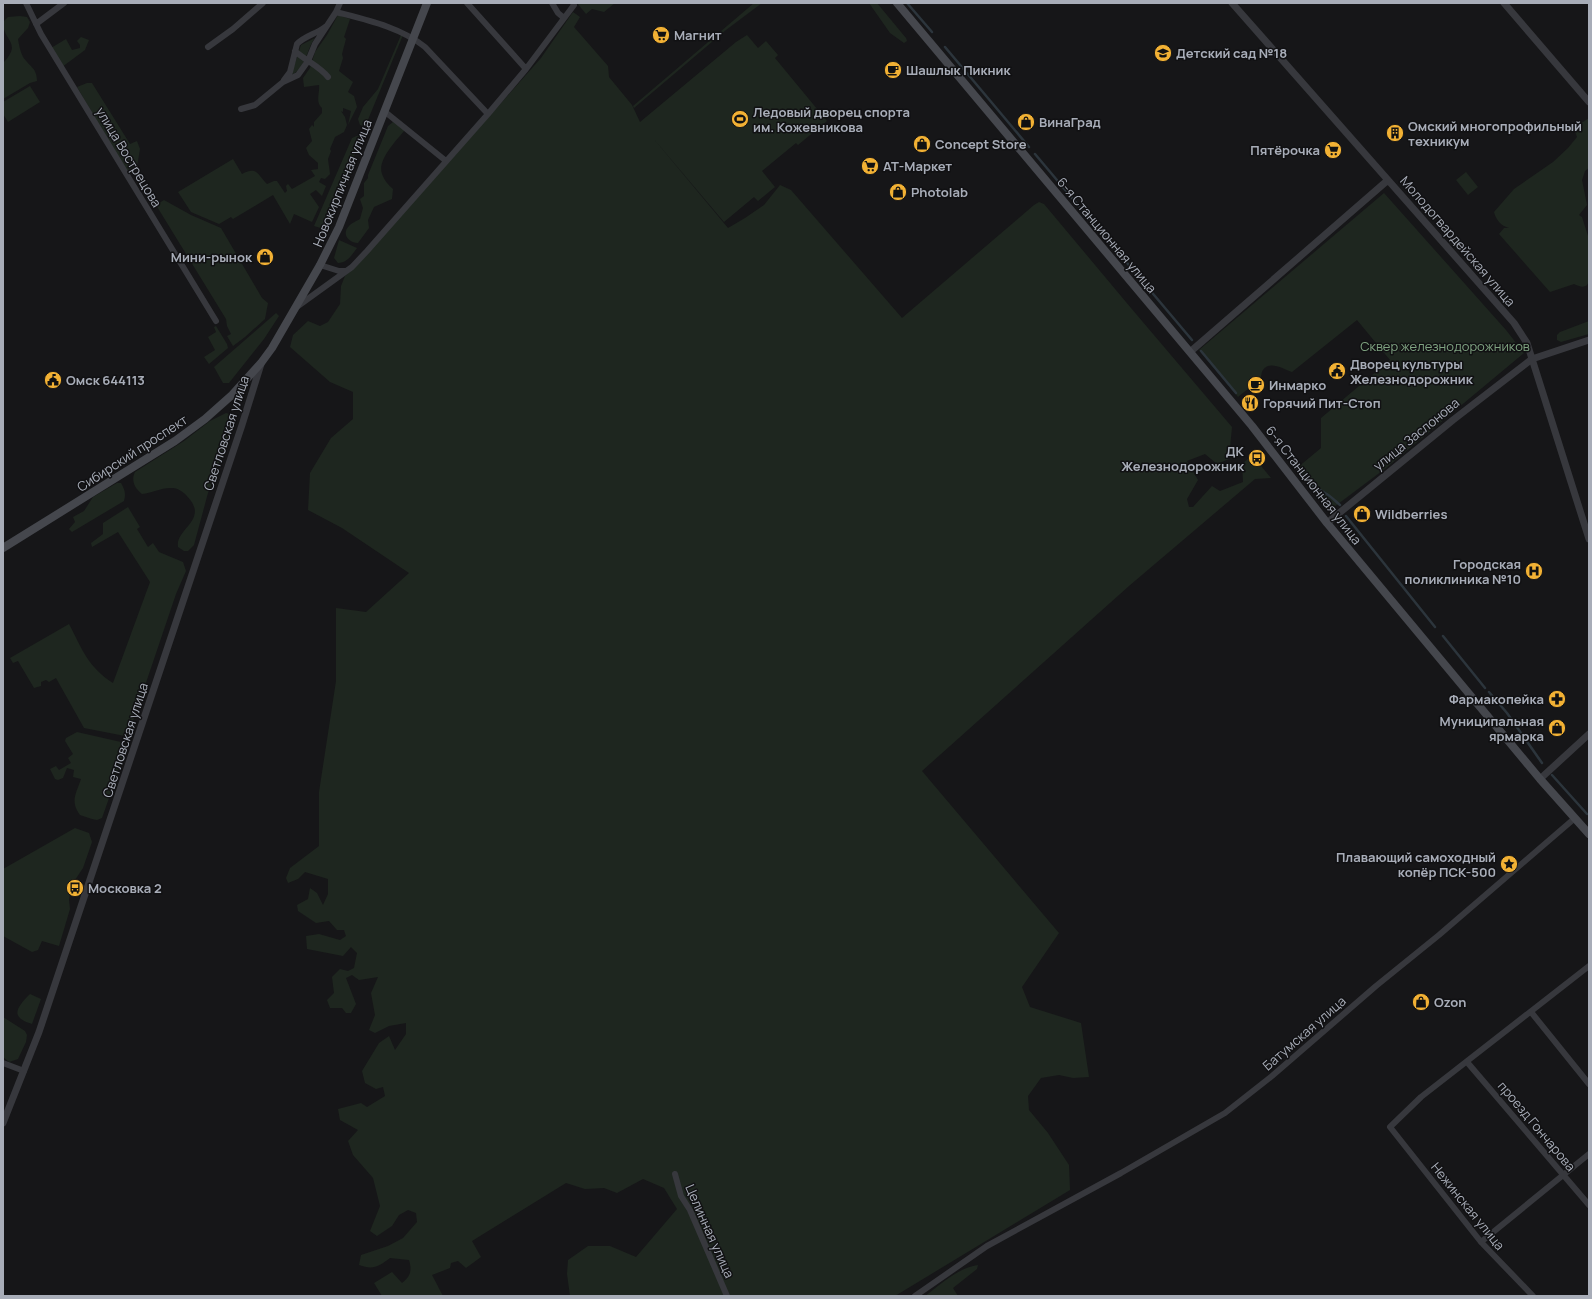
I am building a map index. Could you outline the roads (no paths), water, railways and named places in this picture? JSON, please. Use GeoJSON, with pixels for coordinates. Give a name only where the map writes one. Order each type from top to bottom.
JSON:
{"type":"FeatureCollection","features":[{"type":"Feature","properties":{"kind":"main road","name":"Новокирпичная улица"},"geometry":{"type":"LineString","coordinates":[[261,363],[320,265],[342,218],[428,3]]}},
{"type":"Feature","properties":{"kind":"main road","name":"6-я Станционная улица"},"geometry":{"type":"LineString","coordinates":[[897,3],[1252,426],[1327,523],[1540,779],[1589,834]]}},
{"type":"Feature","properties":{"kind":"main road","name":"Сибирский проспект"},"geometry":{"type":"LineString","coordinates":[[3,548],[175,441],[205,419],[232,395],[261,363]]}},
{"type":"Feature","properties":{"kind":"street","name":"улица Вострецова"},"geometry":{"type":"LineString","coordinates":[[26,3],[40,34],[216,321]]}},
{"type":"Feature","properties":{"kind":"street"},"geometry":{"type":"LineString","coordinates":[[36,24],[64,3]]}},
{"type":"Feature","properties":{"kind":"street"},"geometry":{"type":"LineString","coordinates":[[208,47],[233,29],[263,3]]}},
{"type":"Feature","properties":{"kind":"street"},"geometry":{"type":"LineString","coordinates":[[241,109],[254,105],[283,82],[298,75],[308,61],[315,44],[330,23],[340,3]]}},
{"type":"Feature","properties":{"kind":"street"},"geometry":{"type":"LineString","coordinates":[[467,3],[526,69]]}},
{"type":"Feature","properties":{"kind":"street"},"geometry":{"type":"LineString","coordinates":[[552,3],[558,13],[564,18]]}},
{"type":"Feature","properties":{"kind":"street"},"geometry":{"type":"LineString","coordinates":[[296,307],[352,267],[367,251],[526,69],[574,5],[573,3]]}},
{"type":"Feature","properties":{"kind":"street","name":"Молодогвардейская улица"},"geometry":{"type":"LineString","coordinates":[[1232,3],[1514,323],[1527,343],[1589,539]]}},
{"type":"Feature","properties":{"kind":"street"},"geometry":{"type":"LineString","coordinates":[[1504,3],[1589,102]]}},
{"type":"Feature","properties":{"kind":"street"},"geometry":{"type":"LineString","coordinates":[[336,12],[392,28],[414,38],[425,47],[488,114]]}},
{"type":"Feature","properties":{"kind":"street"},"geometry":{"type":"LineString","coordinates":[[283,82],[290,72],[297,44],[319,32],[330,23]]}},
{"type":"Feature","properties":{"kind":"street"},"geometry":{"type":"LineString","coordinates":[[295,51],[320,68],[328,77]]}},
{"type":"Feature","properties":{"kind":"street"},"geometry":{"type":"LineString","coordinates":[[384,111],[446,161]]}},
{"type":"Feature","properties":{"kind":"street"},"geometry":{"type":"LineString","coordinates":[[1190,352],[1388,180]]}},
{"type":"Feature","properties":{"kind":"street"},"geometry":{"type":"LineString","coordinates":[[320,265],[339,271],[345,271]]}},
{"type":"Feature","properties":{"kind":"street","name":"улица Заслонова"},"geometry":{"type":"LineString","coordinates":[[1327,523],[1453,420],[1532,359],[1589,340]]}},
{"type":"Feature","properties":{"kind":"street","name":"Светловская улица"},"geometry":{"type":"LineString","coordinates":[[3,1123],[38,1034],[107,831],[240,432],[261,363]]}},
{"type":"Feature","properties":{"kind":"street"},"geometry":{"type":"LineString","coordinates":[[1540,779],[1589,734]]}},
{"type":"Feature","properties":{"kind":"street","name":"Батумская улица"},"geometry":{"type":"LineString","coordinates":[[915,1296],[987,1246],[1121,1173],[1225,1113],[1272,1076],[1575,818]]}},
{"type":"Feature","properties":{"kind":"street"},"geometry":{"type":"LineString","coordinates":[[1468,1062],[1589,967]]}},
{"type":"Feature","properties":{"kind":"street"},"geometry":{"type":"LineString","coordinates":[[1531,1012],[1589,1084]]}},
{"type":"Feature","properties":{"kind":"street","name":"Нежинская улица"},"geometry":{"type":"LineString","coordinates":[[1468,1062],[1422,1097],[1390,1127],[1481,1242],[1533,1296]]}},
{"type":"Feature","properties":{"kind":"street","name":"проезд Гончарова"},"geometry":{"type":"LineString","coordinates":[[1468,1062],[1589,1205]]}},
{"type":"Feature","properties":{"kind":"street"},"geometry":{"type":"LineString","coordinates":[[3,1064],[24,1071]]}},
{"type":"Feature","properties":{"kind":"street"},"geometry":{"type":"LineString","coordinates":[[1481,1242],[1564,1176],[1589,1154]]}},
{"type":"Feature","properties":{"kind":"street","name":"Целинная улица"},"geometry":{"type":"LineString","coordinates":[[675,1174],[681,1196],[690,1210],[727,1296]]}},
{"type":"Feature","properties":{"kind":"waterway"},"geometry":{"type":"LineString","coordinates":[[907,3],[932,32]]}},
{"type":"Feature","properties":{"kind":"waterway"},"geometry":{"type":"LineString","coordinates":[[945,47],[1029,147]]}},
{"type":"Feature","properties":{"kind":"waterway"},"geometry":{"type":"LineString","coordinates":[[1035,154],[1115,249]]}},
{"type":"Feature","properties":{"kind":"waterway"},"geometry":{"type":"LineString","coordinates":[[1122,257],[1192,340]]}},
{"type":"Feature","properties":{"kind":"waterway"},"geometry":{"type":"LineString","coordinates":[[1201,351],[1236,393]]}},
{"type":"Feature","properties":{"kind":"waterway"},"geometry":{"type":"LineString","coordinates":[[1296,466],[1302,477],[1308,483],[1340,505]]}},
{"type":"Feature","properties":{"kind":"waterway"},"geometry":{"type":"LineString","coordinates":[[1346,516],[1435,627]]}},
{"type":"Feature","properties":{"kind":"waterway"},"geometry":{"type":"LineString","coordinates":[[1443,636],[1485,688]]}},
{"type":"Feature","properties":{"kind":"waterway"},"geometry":{"type":"LineString","coordinates":[[1489,692],[1507,713],[1542,763]]}},
{"type":"Feature","properties":{"kind":"waterway"},"geometry":{"type":"LineString","coordinates":[[1552,775],[1587,814]]}},
{"type":"Feature","properties":{"kind":"place","name":"Магнит"},"geometry":{"type":"Point","coordinates":[661,35]}},
{"type":"Feature","properties":{"kind":"place","name":"Детский сад №18"},"geometry":{"type":"Point","coordinates":[1163,53]}},
{"type":"Feature","properties":{"kind":"place","name":"Шашлык Пикник"},"geometry":{"type":"Point","coordinates":[893,70]}},
{"type":"Feature","properties":{"kind":"place","name":"Ледовый дворец спорта им. Кожевникова"},"geometry":{"type":"Point","coordinates":[740,119]}},
{"type":"Feature","properties":{"kind":"place","name":"ВинаГрад"},"geometry":{"type":"Point","coordinates":[1026,122]}},
{"type":"Feature","properties":{"kind":"place","name":"Омский многопрофильный техникум"},"geometry":{"type":"Point","coordinates":[1395,133]}},
{"type":"Feature","properties":{"kind":"place","name":"Concept Store"},"geometry":{"type":"Point","coordinates":[922,144]}},
{"type":"Feature","properties":{"kind":"place","name":"Пятёрочка"},"geometry":{"type":"Point","coordinates":[1333,150]}},
{"type":"Feature","properties":{"kind":"place","name":"АТ-Маркет"},"geometry":{"type":"Point","coordinates":[870,166]}},
{"type":"Feature","properties":{"kind":"place","name":"Photolab"},"geometry":{"type":"Point","coordinates":[898,192]}},
{"type":"Feature","properties":{"kind":"place","name":"Мини-рынок"},"geometry":{"type":"Point","coordinates":[265,257]}},
{"type":"Feature","properties":{"kind":"place","name":"Дворец культуры Железнодорожник"},"geometry":{"type":"Point","coordinates":[1337,371]}},
{"type":"Feature","properties":{"kind":"place","name":"Омск 644113"},"geometry":{"type":"Point","coordinates":[53,380]}},
{"type":"Feature","properties":{"kind":"place","name":"Инмарко"},"geometry":{"type":"Point","coordinates":[1256,385]}},
{"type":"Feature","properties":{"kind":"place","name":"Горячий Пит-Стоп"},"geometry":{"type":"Point","coordinates":[1250,403]}},
{"type":"Feature","properties":{"kind":"place","name":"ДК Железнодорожник"},"geometry":{"type":"Point","coordinates":[1257,458]}},
{"type":"Feature","properties":{"kind":"place","name":"Wildberries"},"geometry":{"type":"Point","coordinates":[1362,514]}},
{"type":"Feature","properties":{"kind":"place","name":"Городская поликлиника №10"},"geometry":{"type":"Point","coordinates":[1534,571]}},
{"type":"Feature","properties":{"kind":"place","name":"Фармакопейка"},"geometry":{"type":"Point","coordinates":[1557,699]}},
{"type":"Feature","properties":{"kind":"place","name":"Муниципальная ярмарка"},"geometry":{"type":"Point","coordinates":[1557,728]}},
{"type":"Feature","properties":{"kind":"place","name":"Плавающий самоходный копёр ПСК-500"},"geometry":{"type":"Point","coordinates":[1509,864]}},
{"type":"Feature","properties":{"kind":"place","name":"Московка 2"},"geometry":{"type":"Point","coordinates":[75,888]}},
{"type":"Feature","properties":{"kind":"place","name":"Ozon"},"geometry":{"type":"Point","coordinates":[1421,1002]}},
{"type":"Feature","properties":{"kind":"park label","name":"Сквер железнодорожников"},"geometry":{"type":"Point","coordinates":[1445,346]}}]}
